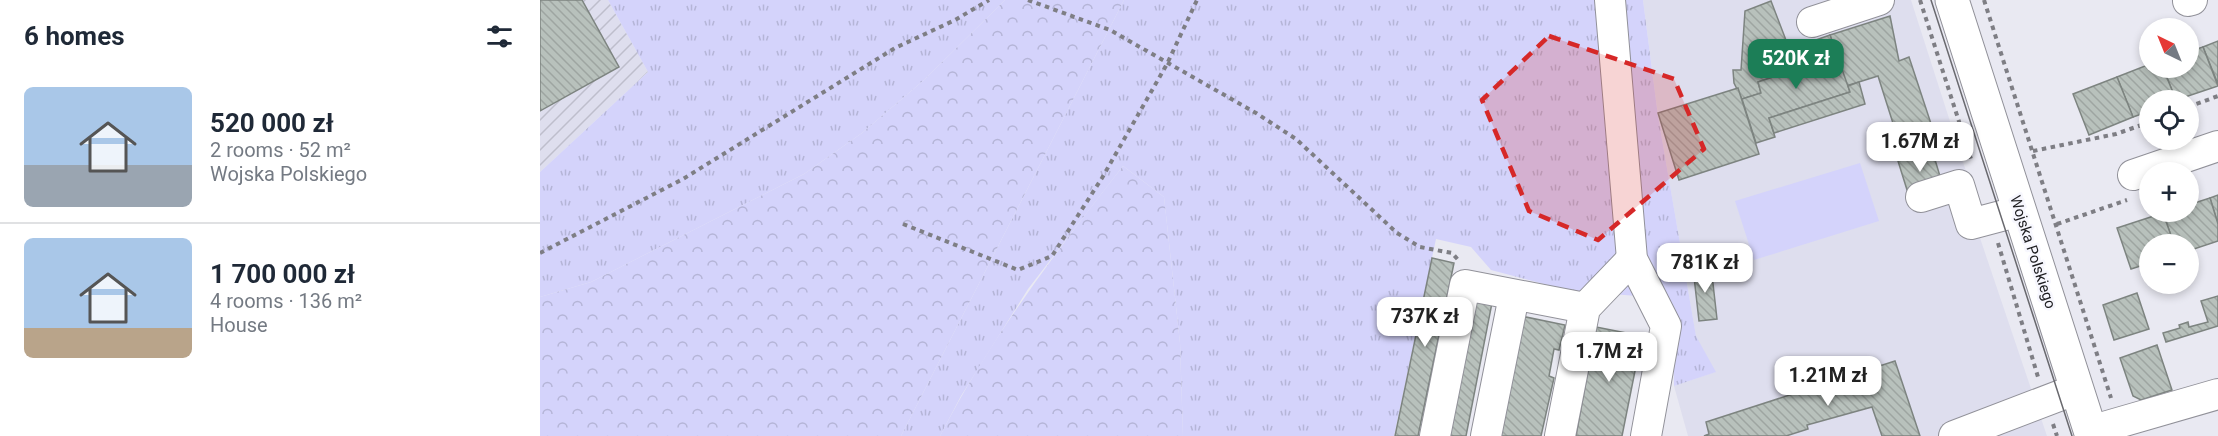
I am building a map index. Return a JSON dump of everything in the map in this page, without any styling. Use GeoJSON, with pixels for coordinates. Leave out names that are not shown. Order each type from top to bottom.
{"type":"FeatureCollection","features":[{"type":"Feature","properties":{"kind":"main road","name":"Wojska Polskiego"},"geometry":{"type":"LineString","coordinates":[[1952,0],[2077,389],[2101,430]]}},
{"type":"Feature","properties":{"kind":"street"},"geometry":{"type":"LineString","coordinates":[[1610,0],[1632,260],[1666,326],[1646,436]]}},
{"type":"Feature","properties":{"kind":"street"},"geometry":{"type":"LineString","coordinates":[[1812,22],[1879,0]]}},
{"type":"Feature","properties":{"kind":"street"},"geometry":{"type":"LineString","coordinates":[[2131,187],[2218,146]]}},
{"type":"Feature","properties":{"kind":"street"},"geometry":{"type":"LineString","coordinates":[[1921,197],[1959,185],[1971,224],[2020,211]]}},
{"type":"Feature","properties":{"kind":"street"},"geometry":{"type":"LineString","coordinates":[[1560,436],[1585,308],[1632,260]]}},
{"type":"Feature","properties":{"kind":"street"},"geometry":{"type":"LineString","coordinates":[[1435,436],[1465,285],[1585,308]]}},
{"type":"Feature","properties":{"kind":"street"},"geometry":{"type":"LineString","coordinates":[[1486,436],[1514,296]]}},
{"type":"Feature","properties":{"kind":"street"},"geometry":{"type":"LineString","coordinates":[[1954,436],[2077,389]]}},
{"type":"Feature","properties":{"kind":"street"},"geometry":{"type":"LineString","coordinates":[[2101,430],[2218,394]]}},
{"type":"Feature","properties":{"kind":"path"},"geometry":{"type":"LineString","coordinates":[[540,253],[683,178],[895,48],[955,20],[989,0]]}},
{"type":"Feature","properties":{"kind":"path"},"geometry":{"type":"LineString","coordinates":[[1028,0],[1110,30],[1256,113],[1296,139],[1397,233],[1420,247],[1452,253],[1463,265],[1465,285]]}},
{"type":"Feature","properties":{"kind":"path"},"geometry":{"type":"LineString","coordinates":[[903,224],[1018,270],[1052,256],[1102,178],[1167,64],[1197,0]]}},
{"type":"Feature","properties":{"kind":"path"},"geometry":{"type":"LineString","coordinates":[[1984,0],[2057,224],[2101,430]]}},
{"type":"Feature","properties":{"kind":"path"},"geometry":{"type":"LineString","coordinates":[[2199,103],[2218,96]]}},
{"type":"Feature","properties":{"kind":"path"},"geometry":{"type":"LineString","coordinates":[[2033,151],[2116,134],[2139,126]]}},
{"type":"Feature","properties":{"kind":"path"},"geometry":{"type":"LineString","coordinates":[[2057,224],[2131,187]]}},
{"type":"Feature","properties":{"kind":"highlighted area"},"geometry":{"type":"Polygon","coordinates":[[[1549,36],[1674,79],[1704,149],[1598,240],[1529,211],[1482,100],[1549,36]]]}},
{"type":"Feature","properties":{"kind":"shaded area"},"geometry":{"type":"Polygon","coordinates":[[[540,0],[608,0],[648,72],[540,172],[540,0]]]}},
{"type":"Feature","properties":{"kind":"shaded area"},"geometry":{"type":"Polygon","coordinates":[[[1643,0],[1911,0],[1982,221],[1979,235],[2047,436],[1688,436],[1674,386],[1715,372],[1696,337],[1658,116],[1643,0]]]}},
{"type":"Feature","properties":{"kind":"green space"},"geometry":{"type":"Polygon","coordinates":[[[608,0],[1005,0],[924,80],[862,133],[804,174],[591,282],[540,297],[540,172],[648,72],[608,0]]]}},
{"type":"Feature","properties":{"kind":"green space"},"geometry":{"type":"Polygon","coordinates":[[[1005,0],[1124,0],[901,436],[540,436],[540,297],[591,282],[804,174],[862,133],[924,80],[1005,0]]]}},
{"type":"Feature","properties":{"kind":"green space"},"geometry":{"type":"Polygon","coordinates":[[[1124,0],[1643,0],[1658,116],[1696,336],[1716,372],[1674,386],[1673,325],[1664,298],[1571,291],[1491,270],[1471,247],[1436,239],[1394,436],[1183,436],[1180,343],[1164,197],[1123,166],[1028,289],[961,396],[940,436],[901,436],[1124,0]]]}},
{"type":"Feature","properties":{"kind":"green space"},"geometry":{"type":"Polygon","coordinates":[[[1860,163],[1879,221],[1754,260],[1735,201],[1860,163]]]}},
{"type":"Feature","properties":{"kind":"green space"},"geometry":{"type":"Polygon","coordinates":[[[1123,166],[1164,197],[1180,343],[1183,436],[940,436],[981,364],[1025,296],[1123,166]]]}},
{"type":"Feature","properties":{"kind":"building"},"geometry":{"type":"Polygon","coordinates":[[[540,0],[582,0],[619,67],[540,111],[540,0]]]}},
{"type":"Feature","properties":{"kind":"building"},"geometry":{"type":"Polygon","coordinates":[[[1771,1],[1789,48],[1813,41],[1819,62],[1758,82],[1761,93],[1742,99],[1734,83],[1733,70],[1741,70],[1745,11],[1771,1]]]}},
{"type":"Feature","properties":{"kind":"building"},"geometry":{"type":"Polygon","coordinates":[[[1890,16],[1899,61],[1909,57],[1940,151],[1905,161],[1878,76],[1846,86],[1830,35],[1890,16]]]}},
{"type":"Feature","properties":{"kind":"building"},"geometry":{"type":"Polygon","coordinates":[[[1830,35],[1850,92],[1769,118],[1775,137],[1756,143],[1742,99],[1761,93],[1758,82],[1819,62],[1813,41],[1830,35]]]}},
{"type":"Feature","properties":{"kind":"building"},"geometry":{"type":"Polygon","coordinates":[[[2218,41],[2218,84],[2203,47],[2218,41]]]}},
{"type":"Feature","properties":{"kind":"building"},"geometry":{"type":"Polygon","coordinates":[[[2203,47],[2218,86],[2199,92],[2199,90],[2172,90],[2167,78],[2199,78],[2199,48],[2203,47]]]}},
{"type":"Feature","properties":{"kind":"building"},"geometry":{"type":"Polygon","coordinates":[[[2139,68],[2139,78],[2167,78],[2172,90],[2139,90],[2139,115],[2133,117],[2117,77],[2139,68]]]}},
{"type":"Feature","properties":{"kind":"building"},"geometry":{"type":"Polygon","coordinates":[[[2117,77],[2133,117],[2089,135],[2073,94],[2117,77]]]}},
{"type":"Feature","properties":{"kind":"building"},"geometry":{"type":"Polygon","coordinates":[[[1859,82],[1865,104],[1774,133],[1769,118],[1850,92],[1848,86],[1859,82]]]}},
{"type":"Feature","properties":{"kind":"building"},"geometry":{"type":"Polygon","coordinates":[[[1738,88],[1759,154],[1679,180],[1658,113],[1738,88]]]}},
{"type":"Feature","properties":{"kind":"building"},"geometry":{"type":"Polygon","coordinates":[[[1933,153],[1942,183],[1908,193],[1898,161],[1933,153]]]}},
{"type":"Feature","properties":{"kind":"building"},"geometry":{"type":"Polygon","coordinates":[[[2218,195],[2218,224],[2210,198],[2218,195]]]}},
{"type":"Feature","properties":{"kind":"building"},"geometry":{"type":"Polygon","coordinates":[[[2210,198],[2218,224],[2218,241],[2199,247],[2199,234],[2170,234],[2166,222],[2199,222],[2199,202],[2210,198]]]}},
{"type":"Feature","properties":{"kind":"building"},"geometry":{"type":"Polygon","coordinates":[[[2139,221],[2166,222],[2170,234],[2139,234],[2139,266],[2131,269],[2117,228],[2139,221]]]}},
{"type":"Feature","properties":{"kind":"building"},"geometry":{"type":"Polygon","coordinates":[[[1432,258],[1454,263],[1418,436],[1395,436],[1432,258]]]}},
{"type":"Feature","properties":{"kind":"building"},"geometry":{"type":"Polygon","coordinates":[[[1711,266],[1717,319],[1699,321],[1693,268],[1711,266]]]}},
{"type":"Feature","properties":{"kind":"building"},"geometry":{"type":"Polygon","coordinates":[[[2137,293],[2149,329],[2114,340],[2103,305],[2137,293]]]}},
{"type":"Feature","properties":{"kind":"building"},"geometry":{"type":"Polygon","coordinates":[[[2218,296],[2218,326],[2166,342],[2163,333],[2180,328],[2179,325],[2188,322],[2189,327],[2208,322],[2201,301],[2218,296]]]}},
{"type":"Feature","properties":{"kind":"building"},"geometry":{"type":"Polygon","coordinates":[[[1471,300],[1492,303],[1466,436],[1444,436],[1471,300]]]}},
{"type":"Feature","properties":{"kind":"building"},"geometry":{"type":"Polygon","coordinates":[[[1521,316],[1565,325],[1559,350],[1554,349],[1549,376],[1554,378],[1541,436],[1496,436],[1521,316]]]}},
{"type":"Feature","properties":{"kind":"building"},"geometry":{"type":"Polygon","coordinates":[[[1596,327],[1642,336],[1622,436],[1576,436],[1596,327]]]}},
{"type":"Feature","properties":{"kind":"building"},"geometry":{"type":"Polygon","coordinates":[[[2157,345],[2172,390],[2141,400],[2133,396],[2120,358],[2157,345]]]}},
{"type":"Feature","properties":{"kind":"building"},"geometry":{"type":"Polygon","coordinates":[[[1895,361],[1920,436],[1882,436],[1872,407],[1807,425],[1808,429],[1786,436],[1704,436],[1709,434],[1706,422],[1895,361]]]}},
{"type":"Feature","properties":{"kind":"tram line"},"geometry":{"type":"LineString","coordinates":[[1931,0],[2072,436]]}}]}
